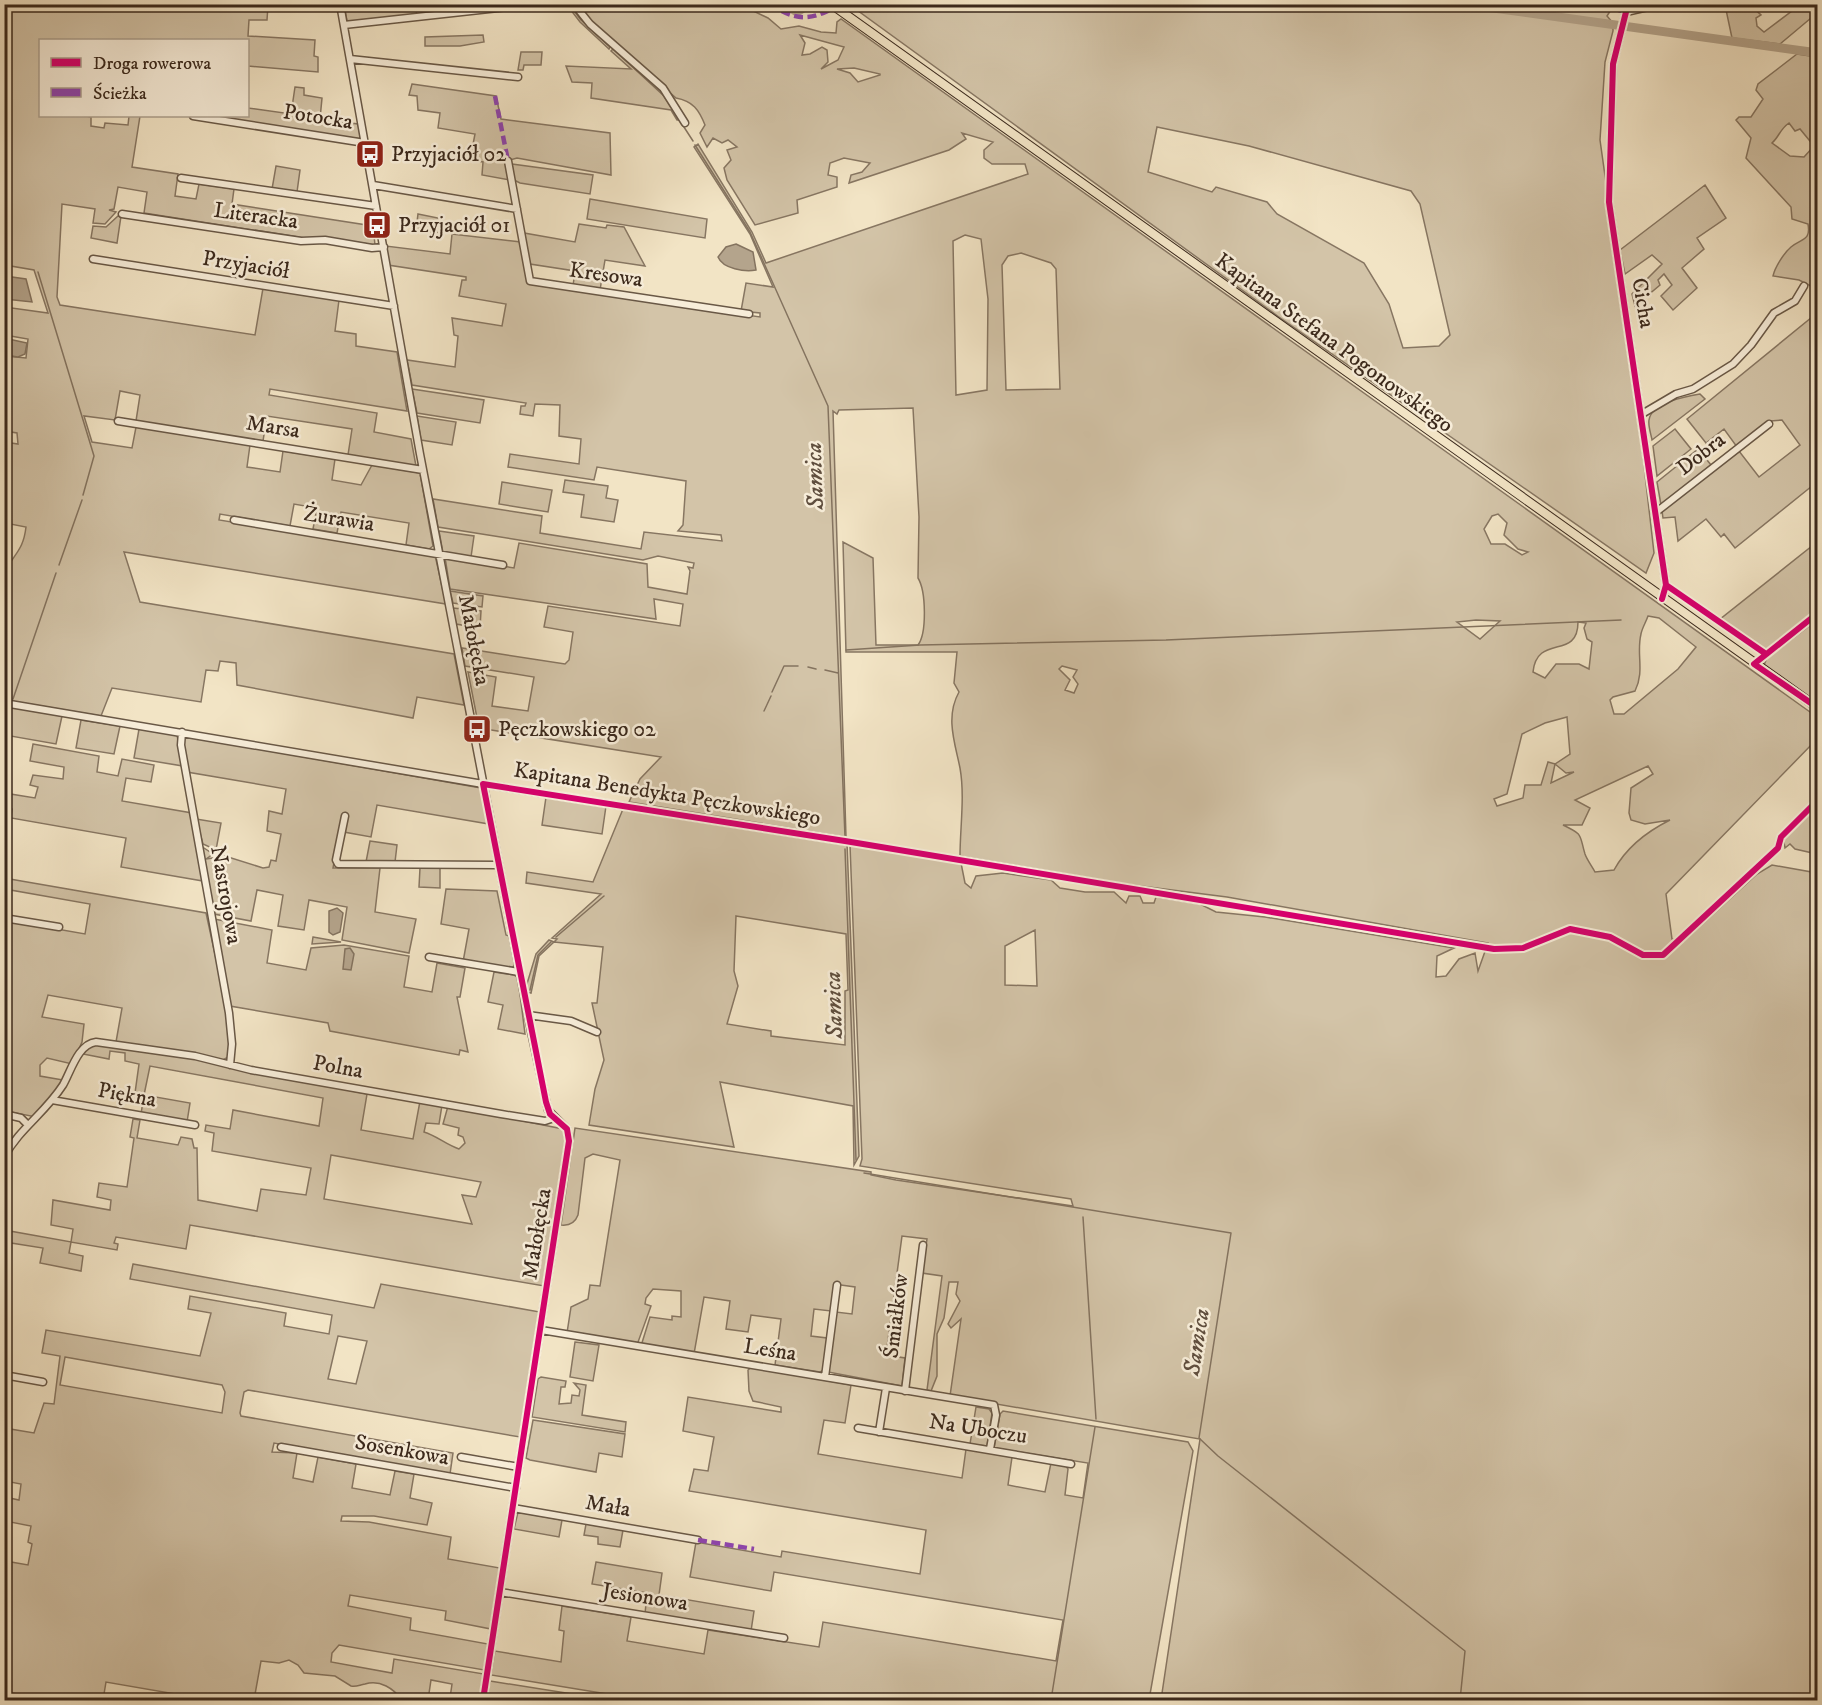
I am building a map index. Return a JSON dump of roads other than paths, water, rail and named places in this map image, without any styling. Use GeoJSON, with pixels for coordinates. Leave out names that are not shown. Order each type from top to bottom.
{"type":"FeatureCollection","features":[{"type":"Feature","properties":{"kind":"main road","name":"Kapitana Stefana Pogonowskiego"},"geometry":{"type":"LineString","coordinates":[[831,4],[1662,599],[1818,708]]}},
{"type":"Feature","properties":{"kind":"street","name":"Małołęcka"},"geometry":{"type":"LineString","coordinates":[[340,4],[423,470],[519,972],[546,1102],[554,1118],[567,1129],[569,1144],[483,1701]]}},
{"type":"Feature","properties":{"kind":"street"},"geometry":{"type":"LineString","coordinates":[[344,25],[535,4]]}},
{"type":"Feature","properties":{"kind":"street"},"geometry":{"type":"LineString","coordinates":[[574,4],[590,24],[663,88],[685,123]]}},
{"type":"Feature","properties":{"kind":"street","name":"Cicha"},"geometry":{"type":"LineString","coordinates":[[1661,4],[1626,12],[1623,22],[1611,81],[1609,202],[1642,414],[1665,585],[1662,599]]}},
{"type":"Feature","properties":{"kind":"street"},"geometry":{"type":"LineString","coordinates":[[350,59],[518,77]]}},
{"type":"Feature","properties":{"kind":"street","name":"Potocka"},"geometry":{"type":"LineString","coordinates":[[199,117],[365,143]]}},
{"type":"Feature","properties":{"kind":"street","name":"Kresowa"},"geometry":{"type":"LineString","coordinates":[[508,161],[530,281],[749,314]]}},
{"type":"Feature","properties":{"kind":"street"},"geometry":{"type":"LineString","coordinates":[[181,178],[376,206]]}},
{"type":"Feature","properties":{"kind":"street"},"geometry":{"type":"LineString","coordinates":[[373,185],[517,209]]}},
{"type":"Feature","properties":{"kind":"street","name":"Literacka"},"geometry":{"type":"LineString","coordinates":[[122,214],[301,241],[325,240],[372,248],[384,247]]}},
{"type":"Feature","properties":{"kind":"street","name":"Przyjaciół"},"geometry":{"type":"LineString","coordinates":[[93,259],[394,306]]}},
{"type":"Feature","properties":{"kind":"street"},"geometry":{"type":"LineString","coordinates":[[1642,414],[1676,394],[1693,389],[1733,364],[1751,345],[1774,314],[1795,300],[1804,286]]}},
{"type":"Feature","properties":{"kind":"street","name":"Marsa"},"geometry":{"type":"LineString","coordinates":[[118,421],[423,470]]}},
{"type":"Feature","properties":{"kind":"street","name":"Dobra"},"geometry":{"type":"LineString","coordinates":[[1655,513],[1769,424]]}},
{"type":"Feature","properties":{"kind":"street","name":"Żurawia"},"geometry":{"type":"LineString","coordinates":[[234,520],[503,565]]}},
{"type":"Feature","properties":{"kind":"street"},"geometry":{"type":"LineString","coordinates":[[1754,664],[1818,613]]}},
{"type":"Feature","properties":{"kind":"street","name":"Kapitana Benedykta Pęczkowskiego"},"geometry":{"type":"LineString","coordinates":[[4,703],[483,784],[845,841]]}},
{"type":"Feature","properties":{"kind":"street","name":"Nastrojowa"},"geometry":{"type":"LineString","coordinates":[[182,732],[181,745],[229,1013],[232,1044],[230,1065]]}},
{"type":"Feature","properties":{"kind":"street"},"geometry":{"type":"LineString","coordinates":[[345,816],[336,860],[338,864],[498,865]]}},
{"type":"Feature","properties":{"kind":"street"},"geometry":{"type":"LineString","coordinates":[[4,918],[59,927]]}},
{"type":"Feature","properties":{"kind":"street"},"geometry":{"type":"LineString","coordinates":[[429,957],[519,972]]}},
{"type":"Feature","properties":{"kind":"street"},"geometry":{"type":"LineString","coordinates":[[528,1015],[571,1021],[597,1032]]}},
{"type":"Feature","properties":{"kind":"street","name":"Polna"},"geometry":{"type":"LineString","coordinates":[[52,1100],[86,1045],[96,1042],[195,1056],[230,1065],[501,1114],[545,1121],[554,1118]]}},
{"type":"Feature","properties":{"kind":"street"},"geometry":{"type":"LineString","coordinates":[[4,1157],[26,1124],[36,1118],[52,1100]]}},
{"type":"Feature","properties":{"kind":"street","name":"Piękna"},"geometry":{"type":"LineString","coordinates":[[52,1100],[195,1125]]}},
{"type":"Feature","properties":{"kind":"street"},"geometry":{"type":"LineString","coordinates":[[4,1114],[21,1118],[26,1124]]}},
{"type":"Feature","properties":{"kind":"street","name":"Śmiałków"},"geometry":{"type":"LineString","coordinates":[[905,1391],[923,1245]]}},
{"type":"Feature","properties":{"kind":"street"},"geometry":{"type":"LineString","coordinates":[[825,1377],[837,1285]]}},
{"type":"Feature","properties":{"kind":"street","name":"Leśna"},"geometry":{"type":"LineString","coordinates":[[541,1330],[994,1405],[996,1415],[990,1449]]}},
{"type":"Feature","properties":{"kind":"street"},"geometry":{"type":"LineString","coordinates":[[4,1375],[44,1382]]}},
{"type":"Feature","properties":{"kind":"street"},"geometry":{"type":"LineString","coordinates":[[879,1432],[886,1388]]}},
{"type":"Feature","properties":{"kind":"street","name":"Na Uboczu"},"geometry":{"type":"LineString","coordinates":[[858,1428],[1071,1464]]}},
{"type":"Feature","properties":{"kind":"street","name":"Sosenkowa"},"geometry":{"type":"LineString","coordinates":[[281,1447],[516,1488]]}},
{"type":"Feature","properties":{"kind":"street"},"geometry":{"type":"LineString","coordinates":[[461,1457],[519,1467]]}},
{"type":"Feature","properties":{"kind":"street","name":"Mała"},"geometry":{"type":"LineString","coordinates":[[513,1508],[698,1540]]}},
{"type":"Feature","properties":{"kind":"street","name":"Jesionowa"},"geometry":{"type":"LineString","coordinates":[[500,1592],[784,1638]]}},
{"type":"Feature","properties":{"kind":"waterway","name":"Samica"},"geometry":{"type":"LineString","coordinates":[[569,4],[581,20],[610,47]]}},
{"type":"Feature","properties":{"kind":"waterway"},"geometry":{"type":"LineString","coordinates":[[785,4],[797,12],[810,4]]}},
{"type":"Feature","properties":{"kind":"waterway"},"geometry":{"type":"LineString","coordinates":[[1464,4],[1818,53]]}},
{"type":"Feature","properties":{"kind":"waterway","name":"Samica"},"geometry":{"type":"LineString","coordinates":[[613,49],[664,96],[677,116]]}},
{"type":"Feature","properties":{"kind":"waterway","name":"Samica"},"geometry":{"type":"LineString","coordinates":[[682,124],[693,141]]}},
{"type":"Feature","properties":{"kind":"waterway","name":"Samica"},"geometry":{"type":"LineString","coordinates":[[695,145],[750,232],[828,406],[845,837]]}},
{"type":"Feature","properties":{"kind":"waterway"},"geometry":{"type":"LineString","coordinates":[[38,272],[94,456],[83,495]]}},
{"type":"Feature","properties":{"kind":"waterway"},"geometry":{"type":"LineString","coordinates":[[59,565],[82,500]]}},
{"type":"Feature","properties":{"kind":"waterway"},"geometry":{"type":"LineString","coordinates":[[13,699],[56,573]]}},
{"type":"Feature","properties":{"kind":"waterway"},"geometry":{"type":"LineString","coordinates":[[846,650],[920,645],[1166,640],[1621,620]]}},
{"type":"Feature","properties":{"kind":"waterway"},"geometry":{"type":"LineString","coordinates":[[772,692],[784,666],[798,666]]}},
{"type":"Feature","properties":{"kind":"waterway"},"geometry":{"type":"LineString","coordinates":[[808,667],[816,669]]}},
{"type":"Feature","properties":{"kind":"waterway"},"geometry":{"type":"LineString","coordinates":[[825,670],[838,673]]}},
{"type":"Feature","properties":{"kind":"waterway"},"geometry":{"type":"LineString","coordinates":[[764,711],[771,696]]}},
{"type":"Feature","properties":{"kind":"waterway"},"geometry":{"type":"LineString","coordinates":[[4,715],[9,711]]}},
{"type":"Feature","properties":{"kind":"waterway","name":"Samica"},"geometry":{"type":"LineString","coordinates":[[845,849],[856,1160]]}},
{"type":"Feature","properties":{"kind":"waterway"},"geometry":{"type":"LineString","coordinates":[[556,937],[604,896]]}},
{"type":"Feature","properties":{"kind":"waterway"},"geometry":{"type":"LineString","coordinates":[[530,990],[538,955],[551,942]]}},
{"type":"Feature","properties":{"kind":"waterway","name":"Samica"},"geometry":{"type":"LineString","coordinates":[[864,1173],[1231,1233],[1199,1438],[1218,1456],[1465,1651],[1460,1700]]}},
{"type":"Feature","properties":{"kind":"waterway"},"geometry":{"type":"LineString","coordinates":[[1083,1217],[1096,1419]]}},
{"type":"Feature","properties":{"kind":"waterway"},"geometry":{"type":"LineString","coordinates":[[1051,1700],[1095,1427]]}},
{"type":"Feature","properties":{"kind":"place","name":"Przyjaciół 02"},"geometry":{"type":"Point","coordinates":[370,154]}},
{"type":"Feature","properties":{"kind":"place","name":"Przyjaciół 01"},"geometry":{"type":"Point","coordinates":[377,225]}},
{"type":"Feature","properties":{"kind":"place","name":"Pęczkowskiego 02"},"geometry":{"type":"Point","coordinates":[477,729]}}]}
